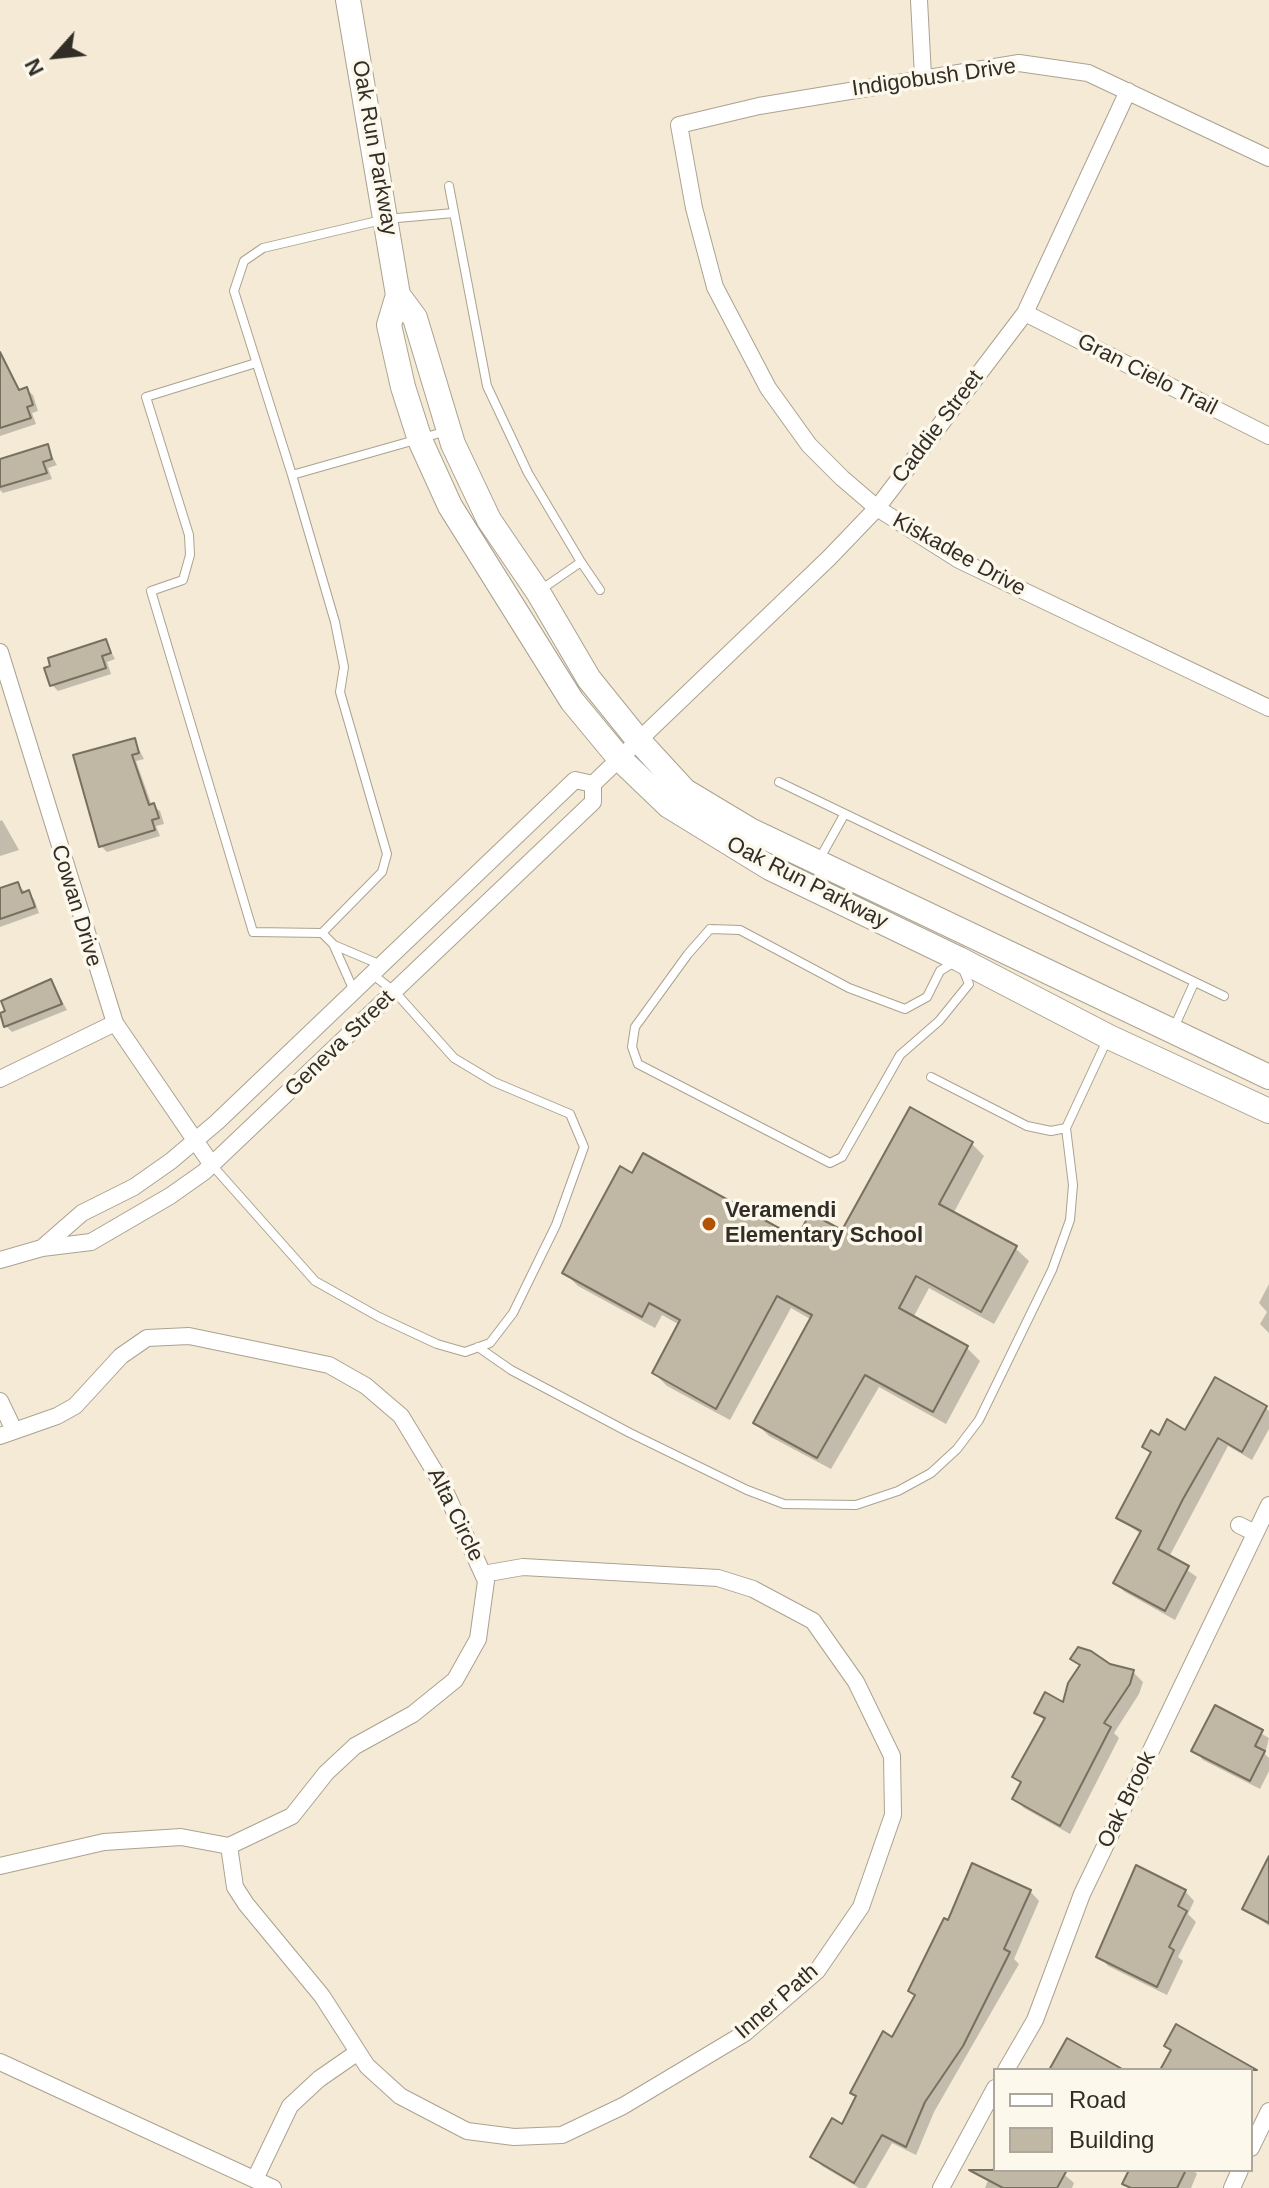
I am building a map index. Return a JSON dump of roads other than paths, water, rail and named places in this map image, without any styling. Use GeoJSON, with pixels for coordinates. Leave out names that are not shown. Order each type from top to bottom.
{"type":"FeatureCollection","features":[{"type":"Feature","properties":{"kind":"street","name":"Oak Run Parkway"},"geometry":{"type":"LineString","coordinates":[[348,0],[398,295],[389,325],[403,387],[420,440],[450,506],[511,609],[572,701],[620,759],[669,806],[770,868],[1173,1031],[1269,1077]]}},
{"type":"Feature","properties":{"kind":"street"},"geometry":{"type":"LineString","coordinates":[[919,0],[923,76]]}},
{"type":"Feature","properties":{"kind":"street","name":"Indigobush Drive"},"geometry":{"type":"LineString","coordinates":[[679,125],[759,106],[923,76],[1019,63],[1088,73],[1269,158]]}},
{"type":"Feature","properties":{"kind":"street","name":"Caddie Street"},"geometry":{"type":"LineString","coordinates":[[639,741],[877,508],[1025,313],[1128,91]]}},
{"type":"Feature","properties":{"kind":"street","name":"Kiskadee Drive"},"geometry":{"type":"LineString","coordinates":[[679,125],[694,208],[715,287],[739,339],[768,388],[809,445],[877,508],[959,560],[1269,708]]}},
{"type":"Feature","properties":{"kind":"street","name":"Oak Run Parkway"},"geometry":{"type":"LineString","coordinates":[[398,295],[415,318],[448,431],[489,520],[538,592],[589,679],[685,791],[750,830],[818,862],[1109,1037],[1269,1111]]}},
{"type":"Feature","properties":{"kind":"street","name":"Gran Cielo Trail"},"geometry":{"type":"LineString","coordinates":[[1025,313],[1269,436]]}},
{"type":"Feature","properties":{"kind":"street","name":"Cowan Drive"},"geometry":{"type":"LineString","coordinates":[[0,652],[115,1023],[212,1165]]}},
{"type":"Feature","properties":{"kind":"street","name":"Geneva Street"},"geometry":{"type":"LineString","coordinates":[[0,1260],[42,1248],[91,1242],[170,1196],[212,1165],[593,802],[593,784],[639,741]]}},
{"type":"Feature","properties":{"kind":"street","name":"Geneva Street"},"geometry":{"type":"LineString","coordinates":[[42,1248],[82,1213],[134,1187],[195,1140],[575,780],[593,784]]}},
{"type":"Feature","properties":{"kind":"street"},"geometry":{"type":"LineString","coordinates":[[0,1079],[115,1023]]}},
{"type":"Feature","properties":{"kind":"street","name":"Alta Circle"},"geometry":{"type":"LineString","coordinates":[[0,1401],[7,1433],[57,1416],[75,1406],[121,1356],[147,1338],[189,1336],[329,1365],[366,1386],[401,1416],[441,1482],[486,1581],[478,1639],[455,1680],[413,1714],[355,1746],[326,1773],[292,1816],[229,1846]]}},
{"type":"Feature","properties":{"kind":"street","name":"Oak Brook"},"geometry":{"type":"LineString","coordinates":[[1007,2068],[1035,2020],[1082,1894],[1269,1505]]}},
{"type":"Feature","properties":{"kind":"street"},"geometry":{"type":"LineString","coordinates":[[1239,1525],[1255,1533]]}},
{"type":"Feature","properties":{"kind":"street","name":"Inner Path"},"geometry":{"type":"LineString","coordinates":[[229,1846],[235,1887],[322,1996],[367,2066],[400,2096],[467,2131],[514,2137],[562,2135],[623,2106],[745,2033],[817,1971],[861,1907],[893,1815],[892,1756],[856,1682],[813,1621],[753,1589],[718,1578],[523,1567],[483,1574]]}},
{"type":"Feature","properties":{"kind":"street"},"geometry":{"type":"LineString","coordinates":[[0,1866],[104,1842],[181,1837],[229,1846]]}},
{"type":"Feature","properties":{"kind":"street"},"geometry":{"type":"LineString","coordinates":[[255,2179],[290,2106],[319,2079],[358,2052]]}},
{"type":"Feature","properties":{"kind":"street"},"geometry":{"type":"LineString","coordinates":[[0,2062],[273,2188]]}},
{"type":"Feature","properties":{"kind":"street"},"geometry":{"type":"LineString","coordinates":[[941,2188],[993,2092]]}},
{"type":"Feature","properties":{"kind":"street"},"geometry":{"type":"LineString","coordinates":[[1253,2144],[1269,2111]]}},
{"type":"Feature","properties":{"kind":"lane"},"geometry":{"type":"LineString","coordinates":[[449,186],[487,386],[521,460],[600,590]]}},
{"type":"Feature","properties":{"kind":"lane"},"geometry":{"type":"LineString","coordinates":[[322,933],[382,872],[387,854],[340,692],[344,667],[335,622],[234,291],[244,261],[263,248],[386,219],[454,213]]}},
{"type":"Feature","properties":{"kind":"lane"},"geometry":{"type":"LineString","coordinates":[[212,1165],[315,1281],[437,1344],[465,1352],[490,1343],[513,1313],[556,1225],[584,1147],[570,1114],[494,1082],[454,1058],[377,969],[334,945],[322,933],[253,932],[151,591],[183,580],[190,555],[189,535],[146,397],[256,363]]}},
{"type":"Feature","properties":{"kind":"lane"},"geometry":{"type":"LineString","coordinates":[[292,475],[448,431]]}},
{"type":"Feature","properties":{"kind":"lane"},"geometry":{"type":"LineString","coordinates":[[538,592],[581,562]]}},
{"type":"Feature","properties":{"kind":"lane"},"geometry":{"type":"LineString","coordinates":[[779,782],[1224,996]]}},
{"type":"Feature","properties":{"kind":"lane"},"geometry":{"type":"LineString","coordinates":[[818,862],[844,815]]}},
{"type":"Feature","properties":{"kind":"lane"},"geometry":{"type":"LineString","coordinates":[[710,929],[740,930],[849,988],[905,1009],[927,997],[940,971],[965,948],[969,984],[939,1021],[900,1055],[842,1157],[830,1163],[638,1064],[632,1047],[635,1027],[710,929]]}},
{"type":"Feature","properties":{"kind":"lane"},"geometry":{"type":"LineString","coordinates":[[334,945],[354,991]]}},
{"type":"Feature","properties":{"kind":"lane"},"geometry":{"type":"LineString","coordinates":[[1173,1031],[1194,983]]}},
{"type":"Feature","properties":{"kind":"lane"},"geometry":{"type":"LineString","coordinates":[[478,1347],[511,1370],[630,1433],[747,1490],[784,1504],[856,1505],[898,1491],[931,1473],[957,1449],[979,1420],[1052,1270],[1070,1220],[1073,1185],[1066,1128],[1109,1037]]}},
{"type":"Feature","properties":{"kind":"lane"},"geometry":{"type":"LineString","coordinates":[[931,1077],[1027,1126],[1051,1131],[1066,1128]]}},
{"type":"Feature","properties":{"kind":"place","name":"Veramendi Elementary School"},"geometry":{"type":"Point","coordinates":[709,1224]}}]}
